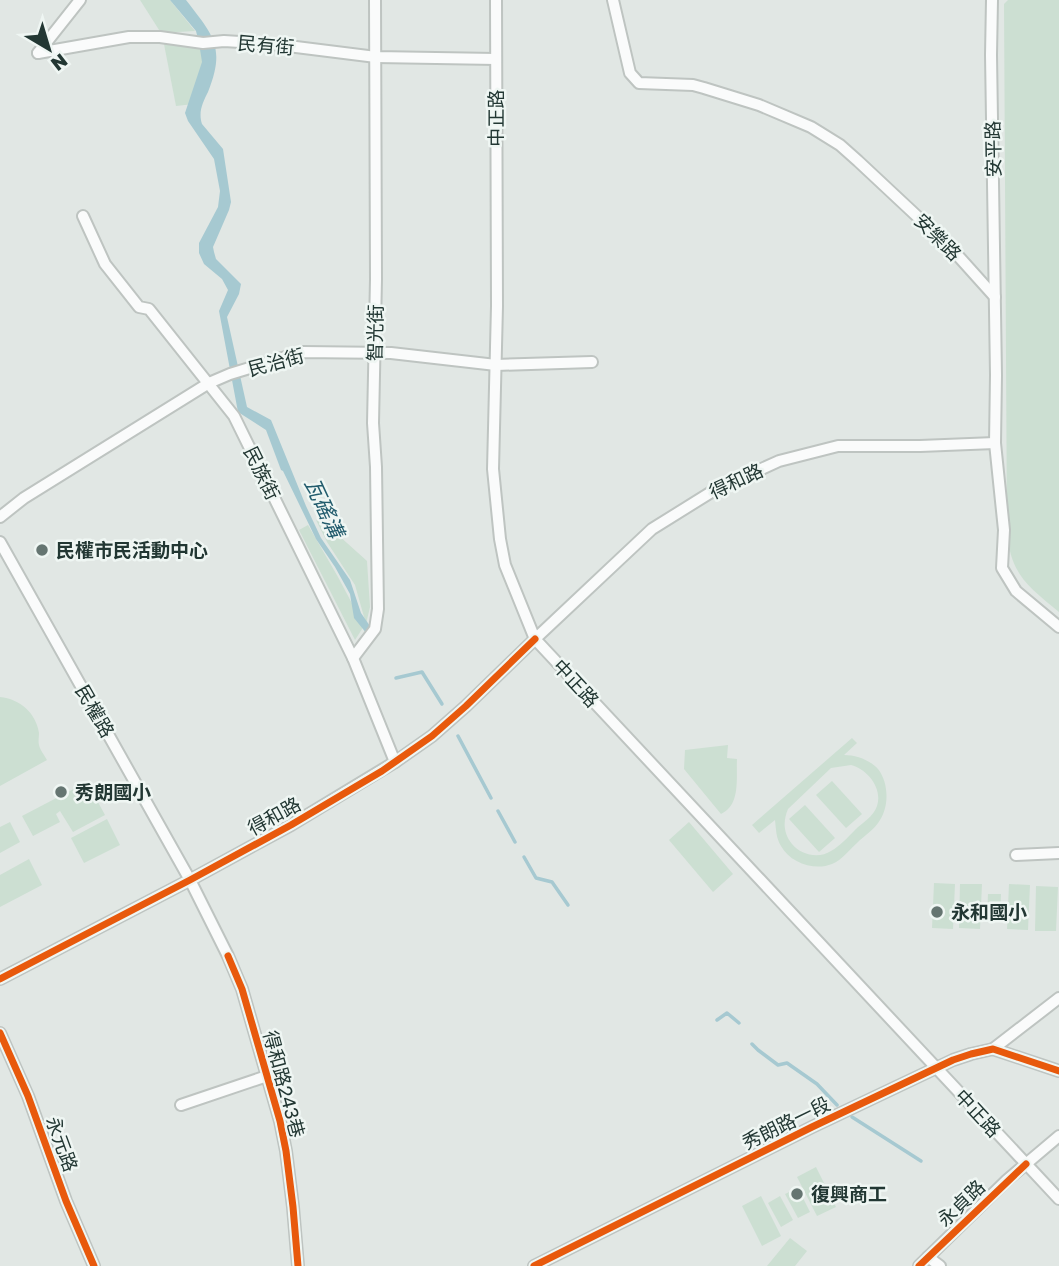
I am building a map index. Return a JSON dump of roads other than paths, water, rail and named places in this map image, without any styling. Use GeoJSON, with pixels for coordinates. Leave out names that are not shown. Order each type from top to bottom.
{"type":"FeatureCollection","features":[{"type":"Feature","properties":{"kind":"street","name":"民有街"},"geometry":{"type":"LineString","coordinates":[[80,0],[38,53],[129,37],[160,37],[203,43],[225,41],[272,44],[376,57],[496,59]]}},
{"type":"Feature","properties":{"kind":"street","name":"智光街"},"geometry":{"type":"LineString","coordinates":[[354,659],[375,629],[378,608],[373,423],[375,0]]}},
{"type":"Feature","properties":{"kind":"street","name":"中正路"},"geometry":{"type":"LineString","coordinates":[[496,0],[494,469],[505,565],[535,639],[1059,1199]]}},
{"type":"Feature","properties":{"kind":"street","name":"安樂路"},"geometry":{"type":"LineString","coordinates":[[613,0],[630,73],[639,83],[693,85],[758,105],[811,127],[840,145],[951,248],[995,298]]}},
{"type":"Feature","properties":{"kind":"street","name":"安平路"},"geometry":{"type":"LineString","coordinates":[[992,0],[995,298]]}},
{"type":"Feature","properties":{"kind":"street","name":"民族街"},"geometry":{"type":"LineString","coordinates":[[83,216],[105,264],[139,307],[149,309],[234,416],[354,659],[395,762]]}},
{"type":"Feature","properties":{"kind":"street"},"geometry":{"type":"LineString","coordinates":[[995,298],[995,443],[1004,530],[1002,568],[1016,591],[1059,627]]}},
{"type":"Feature","properties":{"kind":"street","name":"民治街"},"geometry":{"type":"LineString","coordinates":[[0,517],[24,498],[209,383],[302,352],[391,353],[496,365],[592,362]]}},
{"type":"Feature","properties":{"kind":"street","name":"得和路"},"geometry":{"type":"LineString","coordinates":[[0,979],[291,825],[395,762],[432,736],[466,706],[652,529],[713,491],[779,461],[838,446],[995,443]]}},
{"type":"Feature","properties":{"kind":"street","name":"民權路"},"geometry":{"type":"LineString","coordinates":[[0,542],[190,880]]}},
{"type":"Feature","properties":{"kind":"street"},"geometry":{"type":"LineString","coordinates":[[1017,855],[1059,853]]}},
{"type":"Feature","properties":{"kind":"street","name":"得和路243巷"},"geometry":{"type":"LineString","coordinates":[[190,880],[242,989],[280,1121],[286,1150],[298,1266]]}},
{"type":"Feature","properties":{"kind":"street"},"geometry":{"type":"LineString","coordinates":[[993,1049],[1059,998]]}},
{"type":"Feature","properties":{"kind":"street","name":"永元路"},"geometry":{"type":"LineString","coordinates":[[0,1033],[28,1096],[66,1201],[94,1266]]}},
{"type":"Feature","properties":{"kind":"street"},"geometry":{"type":"LineString","coordinates":[[993,1049],[1059,1071]]}},
{"type":"Feature","properties":{"kind":"street","name":"秀朗路一段"},"geometry":{"type":"LineString","coordinates":[[534,1266],[936,1067],[993,1049]]}},
{"type":"Feature","properties":{"kind":"street"},"geometry":{"type":"LineString","coordinates":[[181,1105],[267,1076]]}},
{"type":"Feature","properties":{"kind":"street","name":"永貞路"},"geometry":{"type":"LineString","coordinates":[[919,1266],[1059,1136]]}},
{"type":"Feature","properties":{"kind":"street"},"geometry":{"type":"LineString","coordinates":[[928,1257],[940,1266]]}},
{"type":"Feature","properties":{"kind":"water"},"geometry":{"type":"Polygon","coordinates":[[[170,0],[186,0],[210,33],[216,52],[216,64],[202,107],[201,120],[223,149],[231,202],[213,247],[216,259],[241,284],[227,317],[247,407],[271,420],[321,538],[350,580],[361,613],[372,629],[367,634],[354,618],[350,594],[316,539],[281,470],[266,430],[238,412],[219,311],[228,290],[222,279],[204,264],[199,253],[199,243],[218,207],[220,191],[214,159],[185,113],[202,62],[199,43],[196,31],[170,0]]]}},
{"type":"Feature","properties":{"kind":"waterway","name":"瓦磘溝"},"geometry":{"type":"LineString","coordinates":[[396,678],[422,672],[442,704]]}},
{"type":"Feature","properties":{"kind":"waterway","name":"瓦磘溝"},"geometry":{"type":"LineString","coordinates":[[458,736],[491,798]]}},
{"type":"Feature","properties":{"kind":"waterway","name":"瓦磘溝"},"geometry":{"type":"LineString","coordinates":[[498,811],[515,842]]}},
{"type":"Feature","properties":{"kind":"waterway","name":"瓦磘溝"},"geometry":{"type":"LineString","coordinates":[[524,857],[536,878],[552,882],[568,905]]}},
{"type":"Feature","properties":{"kind":"waterway","name":"瓦磘溝"},"geometry":{"type":"LineString","coordinates":[[717,1020],[727,1013],[739,1023]]}},
{"type":"Feature","properties":{"kind":"waterway","name":"瓦磘溝"},"geometry":{"type":"LineString","coordinates":[[752,1044],[778,1065],[787,1063],[817,1084],[837,1105]]}},
{"type":"Feature","properties":{"kind":"waterway","name":"瓦磘溝"},"geometry":{"type":"LineString","coordinates":[[852,1117],[921,1161]]}},
{"type":"Feature","properties":{"kind":"place","name":"民權市民活動中心"},"geometry":{"type":"Point","coordinates":[42,550]}},
{"type":"Feature","properties":{"kind":"place","name":"秀朗國小"},"geometry":{"type":"Point","coordinates":[61,792]}},
{"type":"Feature","properties":{"kind":"place","name":"永和國小"},"geometry":{"type":"Point","coordinates":[937,912]}},
{"type":"Feature","properties":{"kind":"place","name":"復興商工"},"geometry":{"type":"Point","coordinates":[797,1194]}}]}
